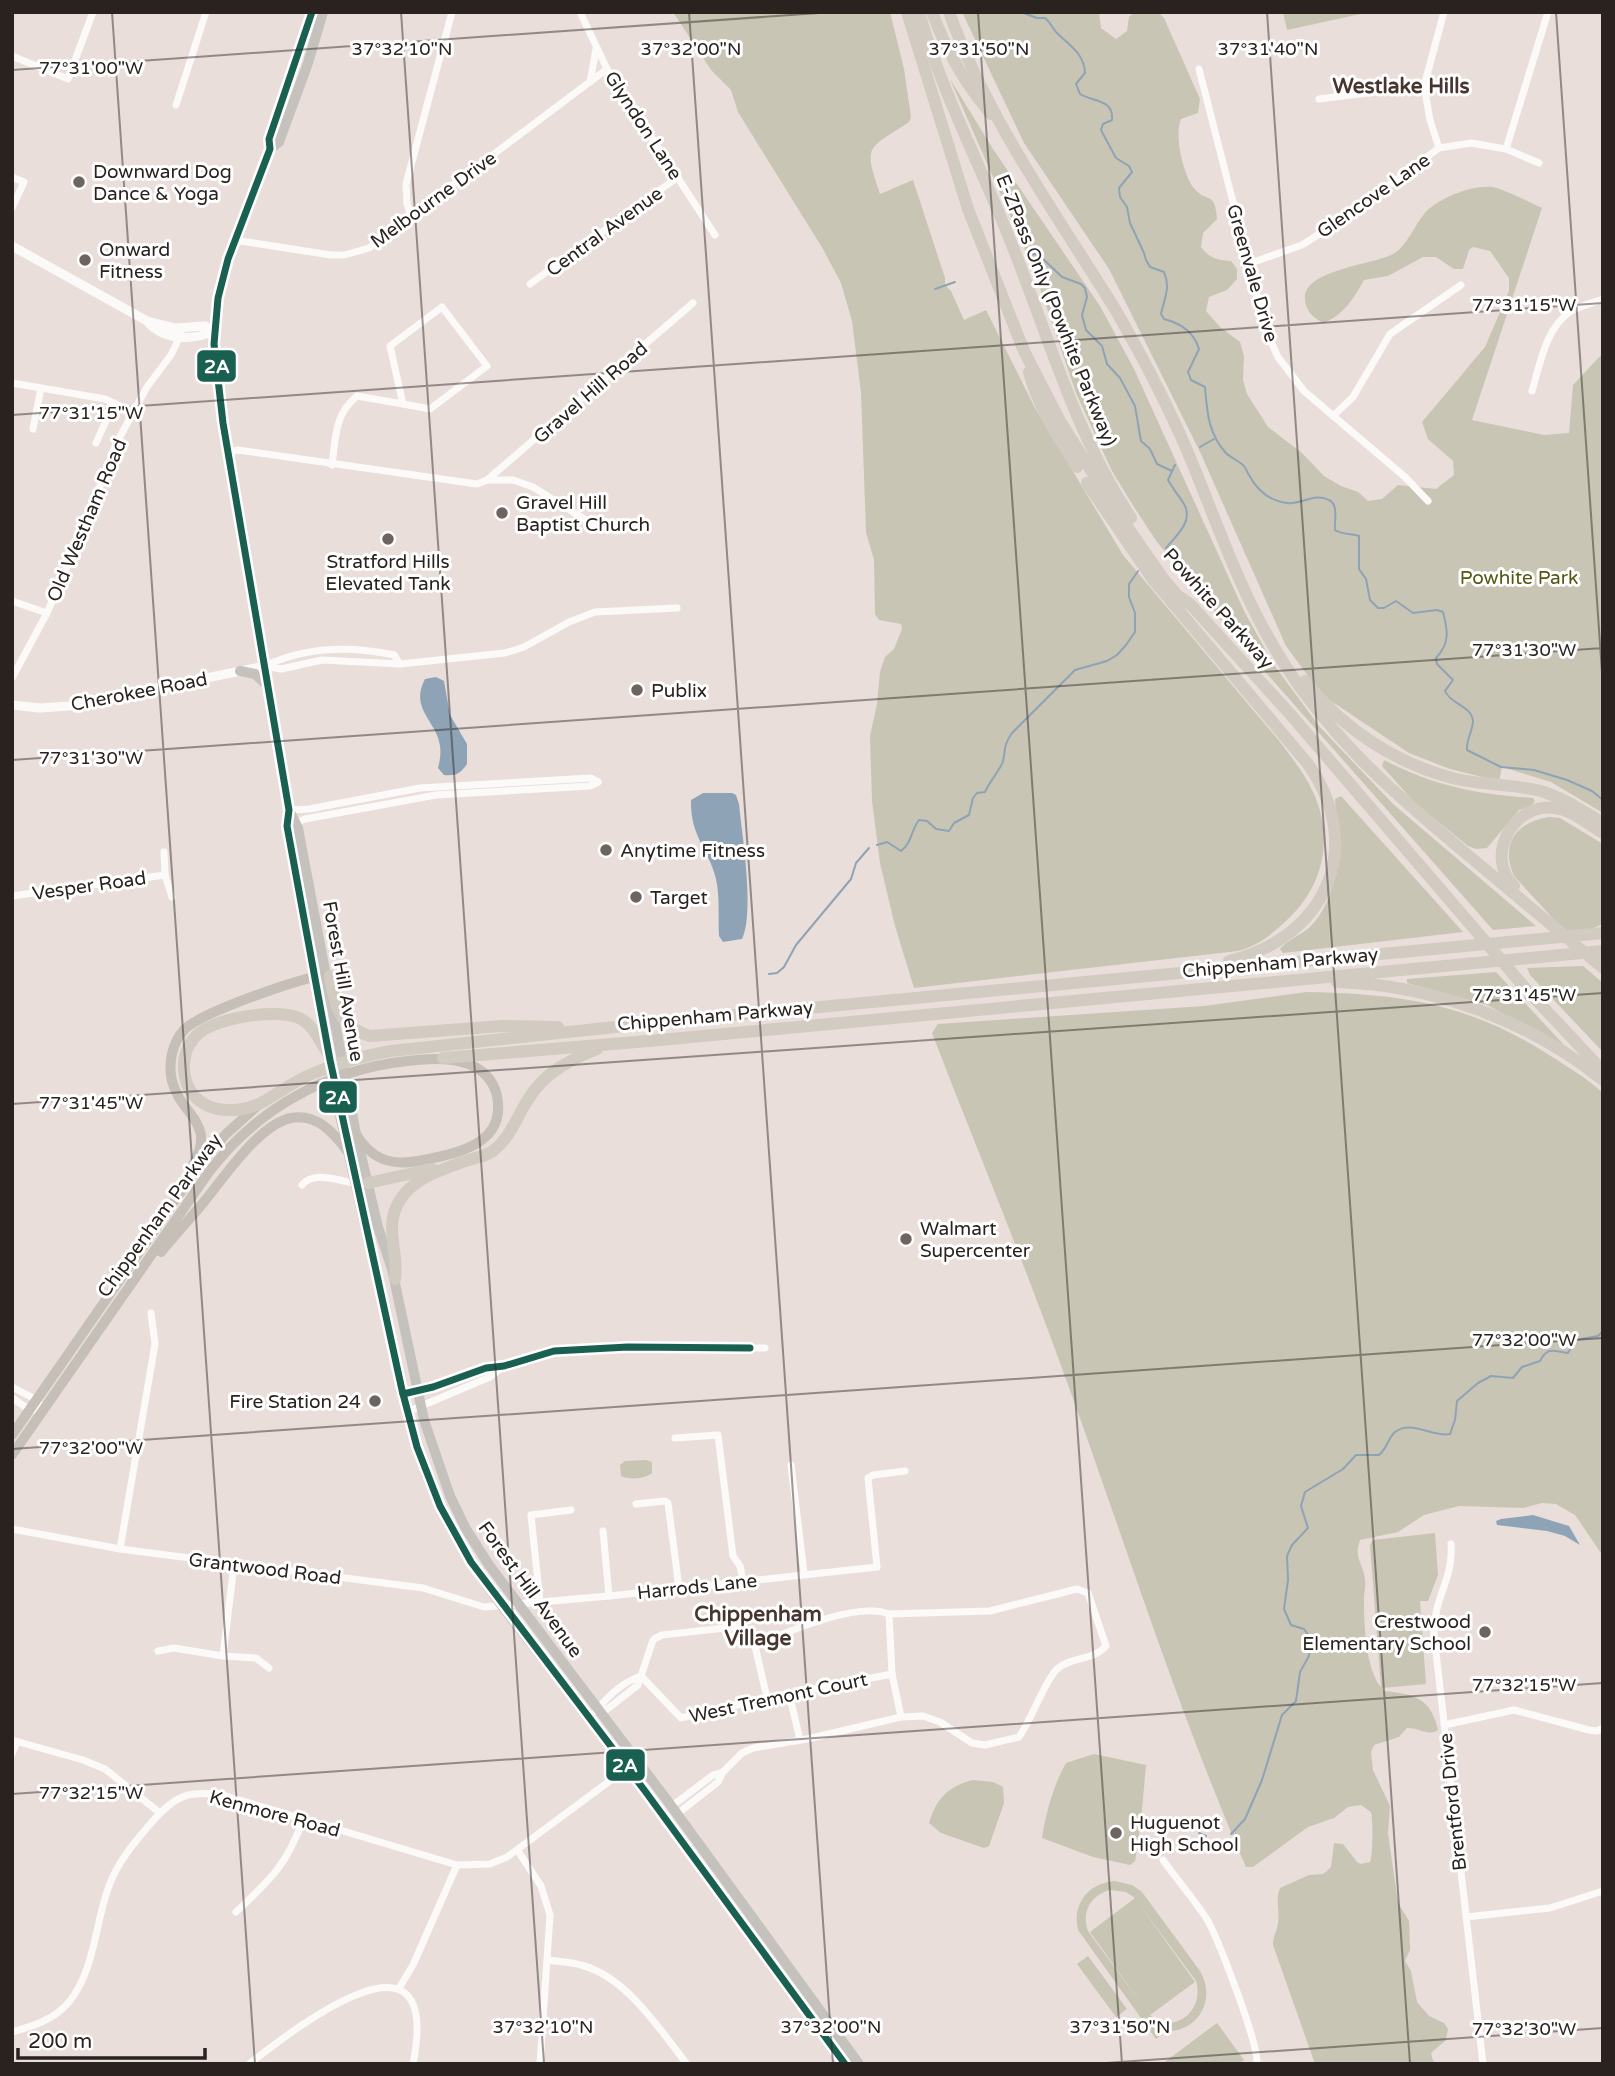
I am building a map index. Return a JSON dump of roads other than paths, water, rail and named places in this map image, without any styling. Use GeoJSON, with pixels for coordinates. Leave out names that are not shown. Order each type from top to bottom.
{"type":"FeatureCollection","features":[{"type":"Feature","properties":{"kind":"highway","name":"Powhite Parkway"},"geometry":{"type":"LineString","coordinates":[[907,12],[968,209],[1024,351],[1060,421],[1115,509],[1177,595],[1191,605],[1517,974]]}},
{"type":"Feature","properties":{"kind":"highway","name":"E-ZPass Only (Powhite Parkway)"},"geometry":{"type":"LineString","coordinates":[[919,12],[939,72],[1010,240],[1081,429],[1124,508],[1191,605]]}},
{"type":"Feature","properties":{"kind":"highway"},"geometry":{"type":"LineString","coordinates":[[932,12],[973,93],[998,122]]}},
{"type":"Feature","properties":{"kind":"highway","name":"Powhite Parkway"},"geometry":{"type":"LineString","coordinates":[[949,12],[998,122],[1132,340],[1179,434],[1226,546],[1271,642],[1302,690],[1336,734],[1392,790],[1603,968]]}},
{"type":"Feature","properties":{"kind":"highway"},"geometry":{"type":"LineString","coordinates":[[1024,351],[1034,390],[1042,408],[1122,537],[1162,592],[1308,764],[1324,792],[1333,820],[1334,856],[1328,882],[1314,909],[1291,934],[1243,958],[1133,977]]}},
{"type":"Feature","properties":{"kind":"highway"},"geometry":{"type":"LineString","coordinates":[[1226,546],[1246,576],[1279,643],[1303,679],[1339,718],[1367,739],[1396,756],[1443,775],[1470,782],[1543,792],[1567,802],[1603,823]]}},
{"type":"Feature","properties":{"kind":"highway"},"geometry":{"type":"LineString","coordinates":[[1544,919],[1511,883],[1503,869],[1502,849],[1511,828],[1526,814],[1550,808],[1565,811],[1603,833]]}},
{"type":"Feature","properties":{"kind":"highway"},"geometry":{"type":"LineString","coordinates":[[1509,941],[1547,932],[1603,927]]}},
{"type":"Feature","properties":{"kind":"highway","name":"Chippenham Parkway"},"geometry":{"type":"LineString","coordinates":[[12,1435],[211,1151],[234,1125],[262,1103],[312,1073],[368,1055],[889,1000],[1603,933]]}},
{"type":"Feature","properties":{"kind":"highway","name":"Chippenham Parkway"},"geometry":{"type":"LineString","coordinates":[[12,1455],[209,1172],[231,1145],[257,1121],[296,1095],[349,1072],[384,1064],[443,1058],[1603,951]]}},
{"type":"Feature","properties":{"kind":"highway"},"geometry":{"type":"LineString","coordinates":[[1517,974],[1603,1059]]}},
{"type":"Feature","properties":{"kind":"highway"},"geometry":{"type":"LineString","coordinates":[[1517,974],[1603,1071]]}},
{"type":"Feature","properties":{"kind":"highway"},"geometry":{"type":"LineString","coordinates":[[150,1237],[195,1162],[201,1144],[201,1133],[196,1119],[178,1096],[171,1078],[172,1055],[178,1038],[201,1017],[323,976],[342,1019],[353,1029],[370,1036],[502,1027],[556,1027],[575,1032]]}},
{"type":"Feature","properties":{"kind":"highway"},"geometry":{"type":"LineString","coordinates":[[1134,995],[1230,991],[1338,982],[1411,990],[1459,1003],[1509,1023],[1572,1057],[1603,1080]]}},
{"type":"Feature","properties":{"kind":"highway"},"geometry":{"type":"LineString","coordinates":[[262,1103],[220,1111],[207,1106],[194,1096],[186,1081],[184,1065],[187,1049],[197,1034],[219,1023],[283,1013],[307,1023],[333,1050]]}},
{"type":"Feature","properties":{"kind":"highway"},"geometry":{"type":"LineString","coordinates":[[395,1279],[397,1266],[391,1230],[396,1207],[404,1194],[414,1184],[494,1149],[509,1134],[530,1096],[548,1075],[567,1062],[607,1044]]}},
{"type":"Feature","properties":{"kind":"highway"},"geometry":{"type":"LineString","coordinates":[[356,1134],[372,1154],[383,1161],[399,1163],[461,1151],[484,1139],[494,1126],[497,1113],[497,1097],[493,1084],[477,1068],[443,1058]]}},
{"type":"Feature","properties":{"kind":"highway"},"geometry":{"type":"LineString","coordinates":[[75,1366],[163,1250],[235,1164],[270,1130],[293,1118],[311,1119],[330,1129],[348,1152]]}},
{"type":"Feature","properties":{"kind":"highway"},"geometry":{"type":"LineString","coordinates":[[361,1183],[451,1166]]}},
{"type":"Feature","properties":{"kind":"main road","name":"Forest Hill Avenue"},"geometry":{"type":"LineString","coordinates":[[270,149],[269,139],[312,12]]}},
{"type":"Feature","properties":{"kind":"main road","name":"Forest Hill Avenue"},"geometry":{"type":"LineString","coordinates":[[323,12],[291,110],[278,142],[270,149],[234,240],[220,289],[215,331],[216,377],[291,825],[323,976],[333,1050],[335,1093],[348,1152],[395,1279],[421,1407],[442,1476],[457,1512],[477,1547],[517,1603],[638,1760],[859,2064]]}},
{"type":"Feature","properties":{"kind":"main road"},"geometry":{"type":"LineString","coordinates":[[240,671],[255,674],[268,686]]}},
{"type":"Feature","properties":{"kind":"main road","name":"Forest Hill Avenue"},"geometry":{"type":"LineString","coordinates":[[291,825],[318,935],[324,943],[323,976]]}},
{"type":"Feature","properties":{"kind":"main road","name":"Forest Hill Avenue"},"geometry":{"type":"LineString","coordinates":[[333,1050],[346,1089],[356,1134],[361,1183],[407,1412],[424,1468],[448,1523],[471,1562],[589,1716],[845,2064]]}},
{"type":"Feature","properties":{"kind":"street"},"geometry":{"type":"LineString","coordinates":[[12,56],[68,79],[93,12]]}},
{"type":"Feature","properties":{"kind":"street"},"geometry":{"type":"LineString","coordinates":[[176,105],[206,12]]}},
{"type":"Feature","properties":{"kind":"street"},"geometry":{"type":"LineString","coordinates":[[411,216],[405,184],[452,12]]}},
{"type":"Feature","properties":{"kind":"street","name":"Glyndon Lane"},"geometry":{"type":"LineString","coordinates":[[580,12],[607,69],[715,235]]}},
{"type":"Feature","properties":{"kind":"street"},"geometry":{"type":"LineString","coordinates":[[1439,148],[1430,120],[1424,86],[1444,12]]}},
{"type":"Feature","properties":{"kind":"street"},"geometry":{"type":"LineString","coordinates":[[1506,149],[1548,12]]}},
{"type":"Feature","properties":{"kind":"street"},"geometry":{"type":"LineString","coordinates":[[590,82],[596,48]]}},
{"type":"Feature","properties":{"kind":"street","name":"Melbourne Drive"},"geometry":{"type":"LineString","coordinates":[[234,240],[344,255],[369,248],[607,69]]}},
{"type":"Feature","properties":{"kind":"street","name":"Greenvale Drive"},"geometry":{"type":"LineString","coordinates":[[1199,69],[1266,331],[1278,357],[1304,391],[1405,477],[1428,501]]}},
{"type":"Feature","properties":{"kind":"street"},"geometry":{"type":"LineString","coordinates":[[1319,99],[1424,86]]}},
{"type":"Feature","properties":{"kind":"street","name":"Glencove Lane"},"geometry":{"type":"LineString","coordinates":[[1248,264],[1302,245],[1346,217],[1439,148],[1471,143],[1506,149],[1539,163]]}},
{"type":"Feature","properties":{"kind":"street"},"geometry":{"type":"LineString","coordinates":[[12,177],[24,182],[12,208]]}},
{"type":"Feature","properties":{"kind":"street","name":"Central Avenue"},"geometry":{"type":"LineString","coordinates":[[530,284],[677,177]]}},
{"type":"Feature","properties":{"kind":"street"},"geometry":{"type":"LineString","coordinates":[[12,246],[147,321],[162,333],[179,337],[205,335],[215,331]]}},
{"type":"Feature","properties":{"kind":"street"},"geometry":{"type":"LineString","coordinates":[[1334,416],[1353,397],[1391,334],[1461,285]]}},
{"type":"Feature","properties":{"kind":"street"},"geometry":{"type":"LineString","coordinates":[[1532,391],[1548,341],[1557,324],[1572,311],[1603,299]]}},
{"type":"Feature","properties":{"kind":"street","name":"Gravel Hill Road"},"geometry":{"type":"LineString","coordinates":[[487,480],[693,303]]}},
{"type":"Feature","properties":{"kind":"street"},"geometry":{"type":"LineString","coordinates":[[332,465],[339,417],[346,405],[357,396],[430,409],[487,366],[442,307],[390,346],[403,404]]}},
{"type":"Feature","properties":{"kind":"street"},"geometry":{"type":"LineString","coordinates":[[147,321],[170,327],[205,326],[215,331]]}},
{"type":"Feature","properties":{"kind":"street","name":"Old Westham Road"},"geometry":{"type":"LineString","coordinates":[[12,678],[47,613],[116,444],[152,379],[171,355],[184,328]]}},
{"type":"Feature","properties":{"kind":"street"},"geometry":{"type":"LineString","coordinates":[[12,383],[105,399],[133,412]]}},
{"type":"Feature","properties":{"kind":"street"},"geometry":{"type":"LineString","coordinates":[[33,429],[41,388]]}},
{"type":"Feature","properties":{"kind":"street"},"geometry":{"type":"LineString","coordinates":[[96,443],[114,403]]}},
{"type":"Feature","properties":{"kind":"street"},"geometry":{"type":"LineString","coordinates":[[228,452],[238,450],[464,484],[477,484],[487,480],[513,480],[522,482],[601,530]]}},
{"type":"Feature","properties":{"kind":"street"},"geometry":{"type":"LineString","coordinates":[[12,601],[47,613]]}},
{"type":"Feature","properties":{"kind":"street","name":"Cherokee Road"},"geometry":{"type":"LineString","coordinates":[[12,705],[40,708],[69,706],[265,666],[281,669],[323,660],[400,664],[515,651],[569,622],[595,612],[677,608]]}},
{"type":"Feature","properties":{"kind":"street"},"geometry":{"type":"LineString","coordinates":[[289,810],[309,809],[420,788],[591,778],[598,782],[590,786],[422,797],[305,819],[291,825]]}},
{"type":"Feature","properties":{"kind":"street"},"geometry":{"type":"LineString","coordinates":[[164,852],[165,875],[172,897]]}},
{"type":"Feature","properties":{"kind":"street","name":"Vesper Road"},"geometry":{"type":"LineString","coordinates":[[12,896],[165,875]]}},
{"type":"Feature","properties":{"kind":"street"},"geometry":{"type":"LineString","coordinates":[[302,1185],[307,1179],[317,1177],[361,1183]]}},
{"type":"Feature","properties":{"kind":"street"},"geometry":{"type":"LineString","coordinates":[[121,1549],[155,1344],[151,1313]]}},
{"type":"Feature","properties":{"kind":"street"},"geometry":{"type":"LineString","coordinates":[[403,1394],[528,1357],[580,1348],[765,1348]]}},
{"type":"Feature","properties":{"kind":"street"},"geometry":{"type":"LineString","coordinates":[[407,1412],[490,1377],[504,1366]]}},
{"type":"Feature","properties":{"kind":"street"},"geometry":{"type":"LineString","coordinates":[[12,1387],[37,1400],[43,1411]]}},
{"type":"Feature","properties":{"kind":"street"},"geometry":{"type":"LineString","coordinates":[[12,1398],[30,1410],[43,1411]]}},
{"type":"Feature","properties":{"kind":"street"},"geometry":{"type":"LineString","coordinates":[[675,1438],[718,1435],[733,1556],[740,1566],[743,1581]]}},
{"type":"Feature","properties":{"kind":"street"},"geometry":{"type":"LineString","coordinates":[[791,1465],[804,1573]]}},
{"type":"Feature","properties":{"kind":"street","name":"Harrods Lane"},"geometry":{"type":"LineString","coordinates":[[517,1603],[609,1596],[877,1567],[868,1478],[905,1471]]}},
{"type":"Feature","properties":{"kind":"street"},"geometry":{"type":"LineString","coordinates":[[636,1504],[668,1503],[679,1588]]}},
{"type":"Feature","properties":{"kind":"street"},"geometry":{"type":"LineString","coordinates":[[540,1602],[531,1515],[571,1510]]}},
{"type":"Feature","properties":{"kind":"street","name":"Grantwood Road"},"geometry":{"type":"LineString","coordinates":[[12,1529],[121,1549],[423,1588],[480,1606],[517,1603]]}},
{"type":"Feature","properties":{"kind":"street"},"geometry":{"type":"LineString","coordinates":[[603,1531],[609,1596]]}},
{"type":"Feature","properties":{"kind":"street","name":"Brentford Drive"},"geometry":{"type":"LineString","coordinates":[[1451,1544],[1452,1566],[1437,1604],[1434,1627],[1483,2064]]}},
{"type":"Feature","properties":{"kind":"street"},"geometry":{"type":"LineString","coordinates":[[223,1656],[234,1565]]}},
{"type":"Feature","properties":{"kind":"street"},"geometry":{"type":"LineString","coordinates":[[674,1810],[718,1782],[723,1772],[741,1753],[762,1745],[800,1740],[901,1717],[923,1716],[940,1722],[972,1743],[985,1745],[1019,1737],[1055,1672],[1067,1663],[1097,1655],[1106,1646],[1088,1593],[1077,1589],[990,1611],[889,1614],[878,1610],[860,1611],[792,1629],[755,1646]]}},
{"type":"Feature","properties":{"kind":"street"},"geometry":{"type":"LineString","coordinates":[[889,1614],[892,1674],[901,1717]]}},
{"type":"Feature","properties":{"kind":"street"},"geometry":{"type":"LineString","coordinates":[[589,1716],[601,1703],[633,1678],[641,1675],[654,1639],[662,1635],[734,1626],[755,1646],[766,1698]]}},
{"type":"Feature","properties":{"kind":"street"},"geometry":{"type":"LineString","coordinates":[[158,1651],[174,1648],[256,1658],[269,1668]]}},
{"type":"Feature","properties":{"kind":"street","name":"West Tremont Court"},"geometry":{"type":"LineString","coordinates":[[641,1675],[681,1718],[789,1693],[892,1674]]}},
{"type":"Feature","properties":{"kind":"street"},"geometry":{"type":"LineString","coordinates":[[789,1693],[800,1740]]}},
{"type":"Feature","properties":{"kind":"street"},"geometry":{"type":"LineString","coordinates":[[1444,1725],[1514,1710],[1589,1730],[1603,1728]]}},
{"type":"Feature","properties":{"kind":"street"},"geometry":{"type":"LineString","coordinates":[[12,1754],[14,1741],[83,1760],[105,1769],[160,1813]]}},
{"type":"Feature","properties":{"kind":"street","name":"Kenmore Road"},"geometry":{"type":"LineString","coordinates":[[12,2032],[43,2022],[61,2010],[74,1996],[86,1968],[112,1879],[126,1853],[160,1813],[183,1796],[201,1792],[226,1797],[457,1865],[490,1864],[518,1851],[638,1760]]}},
{"type":"Feature","properties":{"kind":"street"},"geometry":{"type":"LineString","coordinates":[[236,1912],[281,1867],[303,1820]]}},
{"type":"Feature","properties":{"kind":"street"},"geometry":{"type":"LineString","coordinates":[[518,1851],[541,1886],[548,1905],[551,1927],[540,2064]]}},
{"type":"Feature","properties":{"kind":"street"},"geometry":{"type":"LineString","coordinates":[[1163,1860],[1203,1914],[1214,1934],[1256,2044],[1257,2064]]}},
{"type":"Feature","properties":{"kind":"street"},"geometry":{"type":"LineString","coordinates":[[399,1988],[412,1966],[457,1865]]}},
{"type":"Feature","properties":{"kind":"street"},"geometry":{"type":"LineString","coordinates":[[1466,1917],[1550,1908],[1603,1891]]}},
{"type":"Feature","properties":{"kind":"street"},"geometry":{"type":"LineString","coordinates":[[549,1960],[581,1965],[607,1977],[635,2001],[687,2064]]}},
{"type":"Feature","properties":{"kind":"street"},"geometry":{"type":"LineString","coordinates":[[249,2064],[289,2032],[346,2000],[383,1987],[399,1988],[407,1994],[416,2013],[417,2041],[413,2064]]}},
{"type":"Feature","properties":{"kind":"water"},"geometry":{"type":"Polygon","coordinates":[[[436,677],[444,681],[450,715],[467,744],[467,764],[455,775],[444,775],[438,768],[438,737],[420,699],[425,679],[436,677]]]}},
{"type":"Feature","properties":{"kind":"water"},"geometry":{"type":"Polygon","coordinates":[[[703,793],[732,793],[736,795],[739,804],[748,893],[746,927],[742,939],[723,942],[719,936],[716,879],[697,833],[692,813],[691,800],[703,793]]]}},
{"type":"Feature","properties":{"kind":"water"},"geometry":{"type":"Polygon","coordinates":[[[1533,1515],[1569,1526],[1580,1545],[1565,1536],[1497,1525],[1496,1521],[1533,1515]]]}},
{"type":"Feature","properties":{"kind":"waterway"},"geometry":{"type":"LineString","coordinates":[[1021,12],[1045,18],[1050,23],[1082,60],[1085,73],[1076,84],[1080,94],[1110,108],[1112,120],[1103,124],[1101,130],[1116,158],[1129,166],[1132,172],[1119,188],[1120,197],[1127,207],[1130,223],[1150,267],[1164,272],[1167,288],[1161,314],[1164,319],[1186,329],[1197,343],[1199,349],[1188,372],[1191,380],[1205,387],[1210,422],[1220,446],[1244,466],[1256,485],[1269,497],[1287,503],[1318,497],[1332,502],[1335,509],[1335,530],[1359,536],[1359,569],[1366,579],[1370,600],[1378,608],[1384,608],[1396,601],[1413,613],[1437,610],[1443,612],[1447,636],[1444,647],[1436,658],[1437,664],[1453,680],[1445,691],[1472,716],[1473,724],[1467,750],[1501,767],[1534,770],[1567,780],[1592,791],[1603,800]]}},
{"type":"Feature","properties":{"kind":"waterway"},"geometry":{"type":"LineString","coordinates":[[1031,255],[1041,257],[1062,277],[1085,288],[1087,297],[1082,315],[1086,330],[1102,346],[1107,364],[1120,378],[1135,406],[1141,441],[1150,449],[1157,464],[1172,471]]}},
{"type":"Feature","properties":{"kind":"waterway"},"geometry":{"type":"LineString","coordinates":[[935,289],[955,282]]}},
{"type":"Feature","properties":{"kind":"waterway"},"geometry":{"type":"LineString","coordinates":[[1200,447],[1214,439]]}},
{"type":"Feature","properties":{"kind":"waterway"},"geometry":{"type":"LineString","coordinates":[[1166,548],[1182,528],[1187,516],[1184,504],[1168,480],[1175,465]]}},
{"type":"Feature","properties":{"kind":"waterway"},"geometry":{"type":"LineString","coordinates":[[877,845],[887,842],[901,851],[919,820],[927,821],[936,829],[949,831],[954,823],[969,815],[973,798],[977,793],[985,792],[1002,764],[1006,744],[1012,733],[1075,670],[1107,661],[1126,645],[1135,632],[1135,613],[1129,597],[1129,584],[1138,571]]}},
{"type":"Feature","properties":{"kind":"waterway"},"geometry":{"type":"LineString","coordinates":[[769,974],[777,973],[784,967],[796,945],[851,879],[856,863],[869,848]]}},
{"type":"Feature","properties":{"kind":"waterway"},"geometry":{"type":"LineString","coordinates":[[1231,1834],[1245,1819],[1262,1780],[1282,1715],[1296,1701],[1300,1672],[1309,1656],[1310,1637],[1304,1629],[1291,1625],[1284,1609],[1288,1580],[1287,1556],[1292,1545],[1308,1528],[1301,1506],[1305,1492],[1343,1469],[1356,1455],[1379,1455],[1393,1434],[1401,1429],[1408,1427],[1436,1434],[1450,1434],[1457,1401],[1478,1383],[1491,1376],[1513,1378],[1522,1367],[1540,1361],[1548,1351],[1568,1353],[1575,1340],[1598,1336],[1603,1331]]}},
{"type":"Feature","properties":{"kind":"waterway"},"geometry":{"type":"LineString","coordinates":[[1199,1833],[1206,1836]]}},
{"type":"Feature","properties":{"kind":"place","name":"Downward Dog Dance & Yoga"},"geometry":{"type":"Point","coordinates":[79,182]}},
{"type":"Feature","properties":{"kind":"place","name":"Onward Fitness"},"geometry":{"type":"Point","coordinates":[85,260]}},
{"type":"Feature","properties":{"kind":"place","name":"Gravel Hill Baptist Church"},"geometry":{"type":"Point","coordinates":[502,513]}},
{"type":"Feature","properties":{"kind":"place","name":"Stratford Hills Elevated Tank"},"geometry":{"type":"Point","coordinates":[388,539]}},
{"type":"Feature","properties":{"kind":"place","name":"Publix"},"geometry":{"type":"Point","coordinates":[637,690]}},
{"type":"Feature","properties":{"kind":"place","name":"Anytime Fitness"},"geometry":{"type":"Point","coordinates":[606,850]}},
{"type":"Feature","properties":{"kind":"place","name":"Target"},"geometry":{"type":"Point","coordinates":[636,897]}},
{"type":"Feature","properties":{"kind":"place","name":"Walmart Supercenter"},"geometry":{"type":"Point","coordinates":[906,1239]}},
{"type":"Feature","properties":{"kind":"place","name":"Fire Station 24"},"geometry":{"type":"Point","coordinates":[375,1401]}},
{"type":"Feature","properties":{"kind":"place","name":"Crestwood Elementary School"},"geometry":{"type":"Point","coordinates":[1485,1632]}},
{"type":"Feature","properties":{"kind":"place","name":"Huguenot High School"},"geometry":{"type":"Point","coordinates":[1116,1833]}},
{"type":"Feature","properties":{"kind":"district","name":"Westlake Hills"},"geometry":{"type":"Point","coordinates":[1401,86]}},
{"type":"Feature","properties":{"kind":"district","name":"Chippenham Village"},"geometry":{"type":"Point","coordinates":[758,1626]}},
{"type":"Feature","properties":{"kind":"park label","name":"Powhite Park"},"geometry":{"type":"Point","coordinates":[1519,577]}}]}
